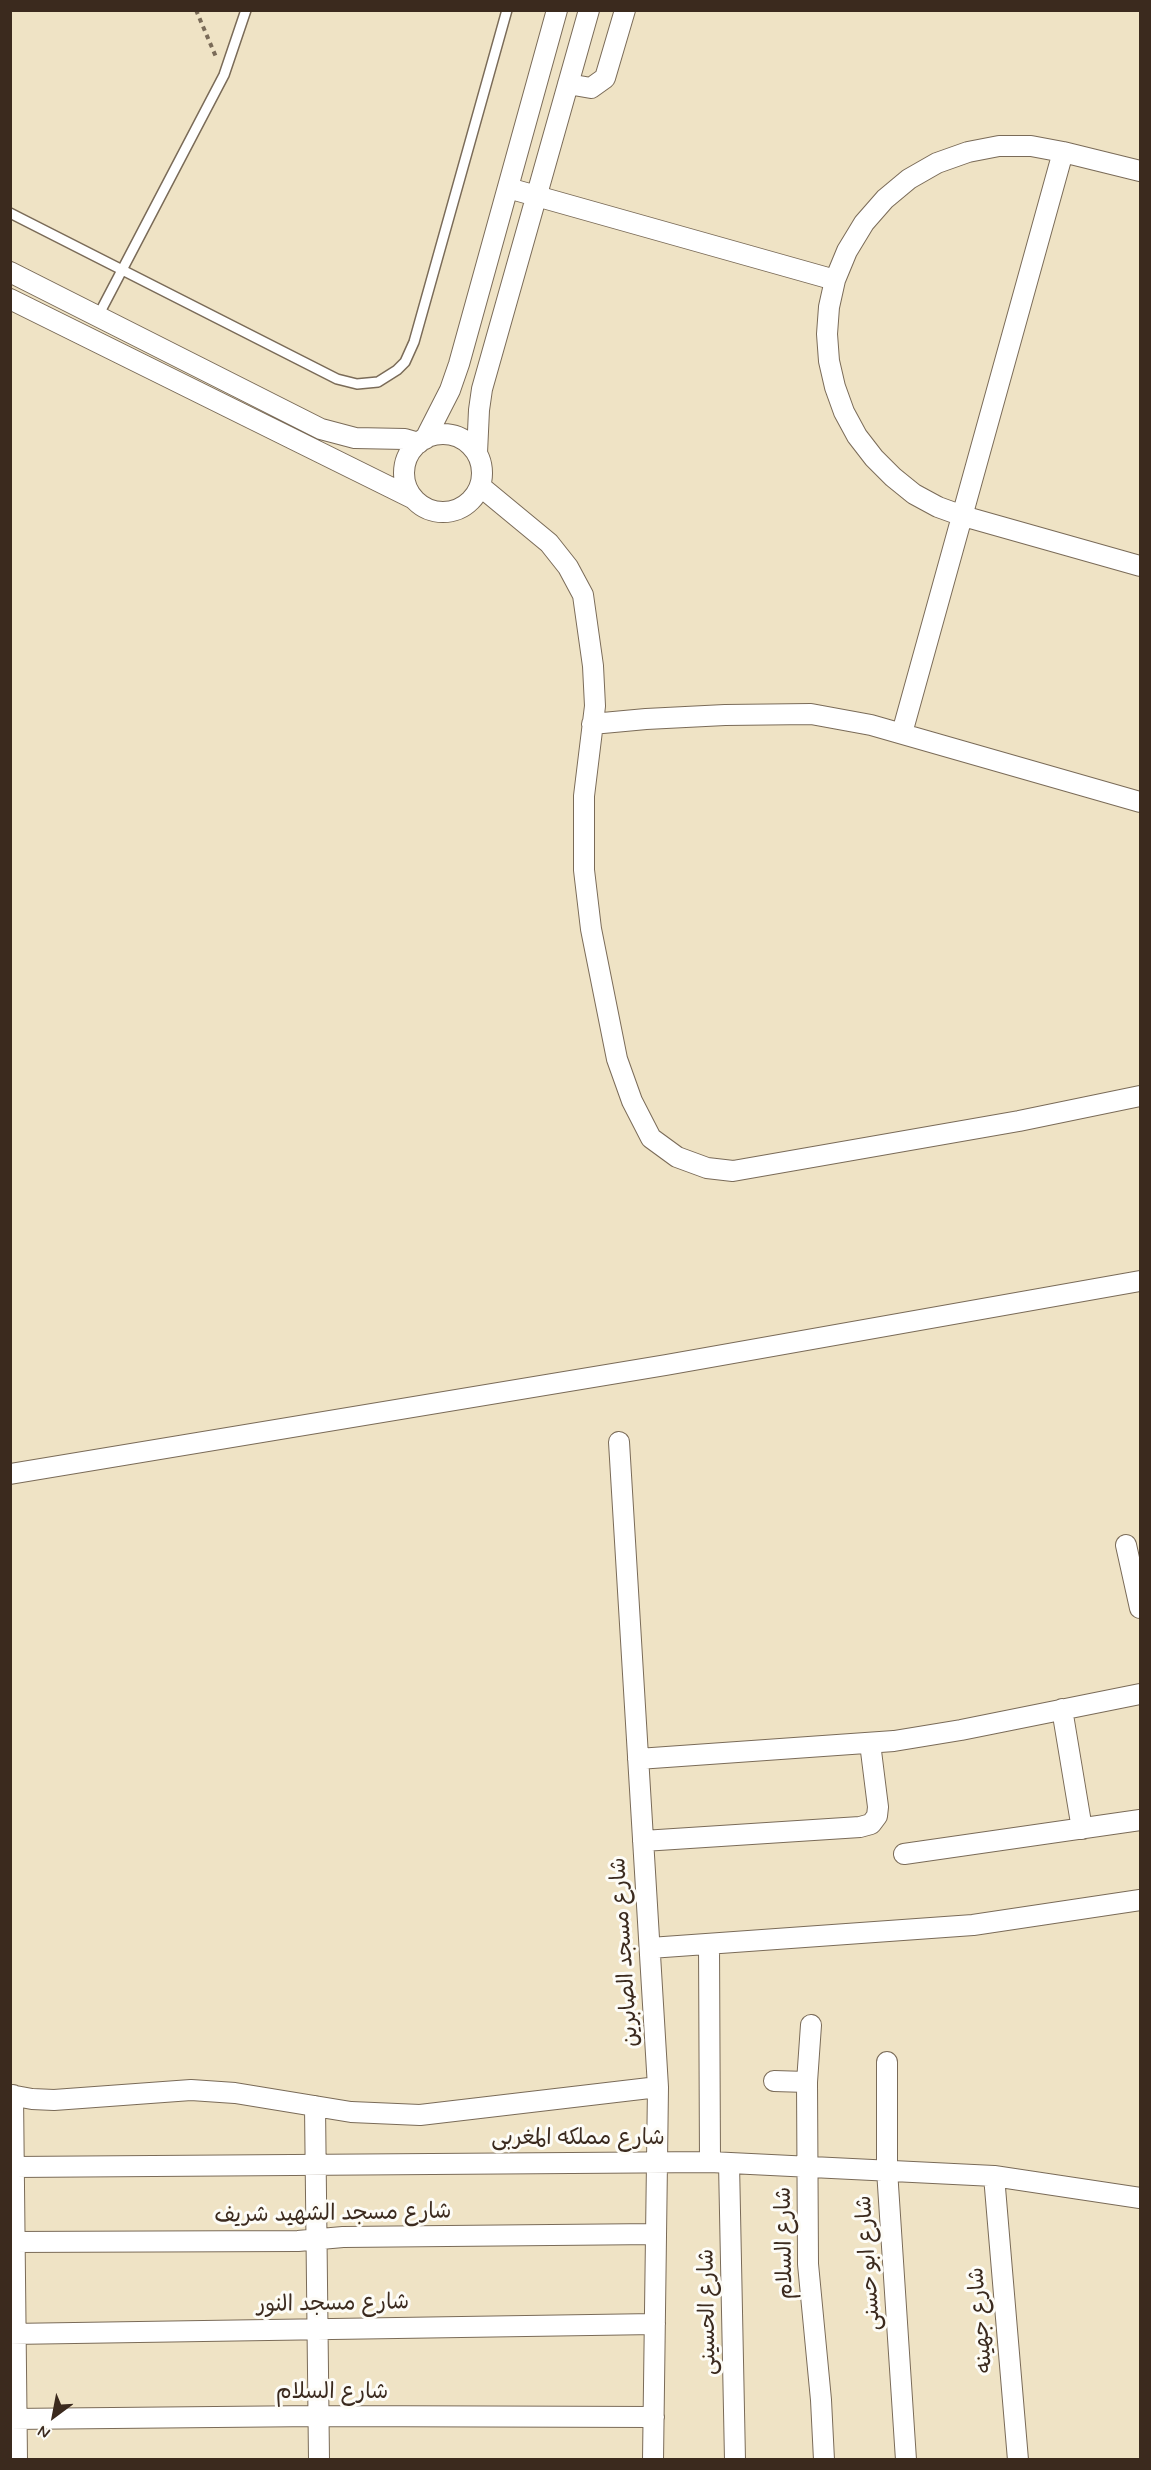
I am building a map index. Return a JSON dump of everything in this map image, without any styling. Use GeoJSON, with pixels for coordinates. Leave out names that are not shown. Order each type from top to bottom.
{"type":"FeatureCollection","features":[{"type":"Feature","properties":{"kind":"street"},"geometry":{"type":"LineString","coordinates":[[414,499],[408,490],[405,469],[407,459],[422,441],[438,415],[459,364],[557,10]]}},
{"type":"Feature","properties":{"kind":"street"},"geometry":{"type":"LineString","coordinates":[[477,453],[478,410],[482,389],[589,10]]}},
{"type":"Feature","properties":{"kind":"street"},"geometry":{"type":"LineString","coordinates":[[568,84],[591,88],[605,78],[625,10]]}},
{"type":"Feature","properties":{"kind":"street"},"geometry":{"type":"LineString","coordinates":[[1140,171],[1032,146],[999,146],[938,163],[909,179],[885,199],[864,223],[847,250],[835,280],[828,325],[829,361],[835,387],[853,428],[873,458],[914,494],[938,507],[963,516],[1140,566]]}},
{"type":"Feature","properties":{"kind":"street"},"geometry":{"type":"LineString","coordinates":[[902,733],[1063,152]]}},
{"type":"Feature","properties":{"kind":"street"},"geometry":{"type":"LineString","coordinates":[[508,188],[835,280]]}},
{"type":"Feature","properties":{"kind":"street"},"geometry":{"type":"LineString","coordinates":[[10,272],[321,429],[355,438],[422,441],[448,434],[469,444],[477,453],[481,463],[480,486],[475,496],[456,510],[433,511],[414,499],[10,299]]}},
{"type":"Feature","properties":{"kind":"street"},"geometry":{"type":"LineString","coordinates":[[480,486],[549,543],[568,567],[583,595],[594,666],[592,724],[584,796],[584,870],[600,978],[617,1059],[632,1101],[651,1138],[677,1157],[707,1168],[733,1171],[1008,1123],[1140,1096]]}},
{"type":"Feature","properties":{"kind":"street"},"geometry":{"type":"LineString","coordinates":[[592,724],[702,716],[811,714],[871,724],[1140,802]]}},
{"type":"Feature","properties":{"kind":"street"},"geometry":{"type":"LineString","coordinates":[[10,1474],[666,1365],[1140,1281]]}},
{"type":"Feature","properties":{"kind":"street","name":"شارع مسجد الصابرين"},"geometry":{"type":"LineString","coordinates":[[619,1442],[658,2086],[653,2460]]}},
{"type":"Feature","properties":{"kind":"street"},"geometry":{"type":"LineString","coordinates":[[1126,1545],[1140,1600]]}},
{"type":"Feature","properties":{"kind":"street"},"geometry":{"type":"LineString","coordinates":[[638,1759],[870,1743],[961,1730],[1140,1694]]}},
{"type":"Feature","properties":{"kind":"street"},"geometry":{"type":"LineString","coordinates":[[1062,1709],[1082,1829]]}},
{"type":"Feature","properties":{"kind":"street"},"geometry":{"type":"LineString","coordinates":[[643,1841],[860,1827],[871,1824],[877,1816],[878,1807],[870,1743]]}},
{"type":"Feature","properties":{"kind":"street"},"geometry":{"type":"LineString","coordinates":[[904,1854],[1140,1820]]}},
{"type":"Feature","properties":{"kind":"street"},"geometry":{"type":"LineString","coordinates":[[650,1948],[973,1925],[1140,1900]]}},
{"type":"Feature","properties":{"kind":"street","name":"شارع الحسينى"},"geometry":{"type":"LineString","coordinates":[[709,1944],[735,2460]]}},
{"type":"Feature","properties":{"kind":"street","name":"شارع السلام"},"geometry":{"type":"LineString","coordinates":[[811,2025],[807,2082],[808,2264],[821,2400],[824,2460]]}},
{"type":"Feature","properties":{"kind":"street","name":"شارع ابو حسنى"},"geometry":{"type":"LineString","coordinates":[[887,2062],[887,2170],[906,2460]]}},
{"type":"Feature","properties":{"kind":"street"},"geometry":{"type":"LineString","coordinates":[[774,2081],[807,2082]]}},
{"type":"Feature","properties":{"kind":"street"},"geometry":{"type":"LineString","coordinates":[[17,2460],[14,2419],[12,2095],[54,2100],[191,2090],[235,2093],[383,2115],[420,2115],[658,2086]]}},
{"type":"Feature","properties":{"kind":"street"},"geometry":{"type":"LineString","coordinates":[[315,2106],[319,2460]]}},
{"type":"Feature","properties":{"kind":"street","name":"شارع مملكه المغربى"},"geometry":{"type":"LineString","coordinates":[[12,2160],[316,2165],[720,2162],[994,2176],[1140,2198]]}},
{"type":"Feature","properties":{"kind":"street","name":"شارع جهينه"},"geometry":{"type":"LineString","coordinates":[[994,2176],[1018,2460]]}},
{"type":"Feature","properties":{"kind":"street","name":"شارع مسجد الشهيد شريف"},"geometry":{"type":"LineString","coordinates":[[12,2242],[298,2241],[656,2234]]}},
{"type":"Feature","properties":{"kind":"street","name":"شارع مسجد النور"},"geometry":{"type":"LineString","coordinates":[[13,2334],[655,2324]]}},
{"type":"Feature","properties":{"kind":"street","name":"شارع السلام"},"geometry":{"type":"LineString","coordinates":[[14,2419],[318,2416],[654,2417]]}},
{"type":"Feature","properties":{"kind":"lane"},"geometry":{"type":"LineString","coordinates":[[98,316],[224,75],[246,10]]}},
{"type":"Feature","properties":{"kind":"lane"},"geometry":{"type":"LineString","coordinates":[[10,213],[336,379],[368,384],[388,377],[405,362],[414,342],[507,10]]}},
{"type":"Feature","properties":{"kind":"path"},"geometry":{"type":"LineString","coordinates":[[196,10],[224,75]]}}]}
